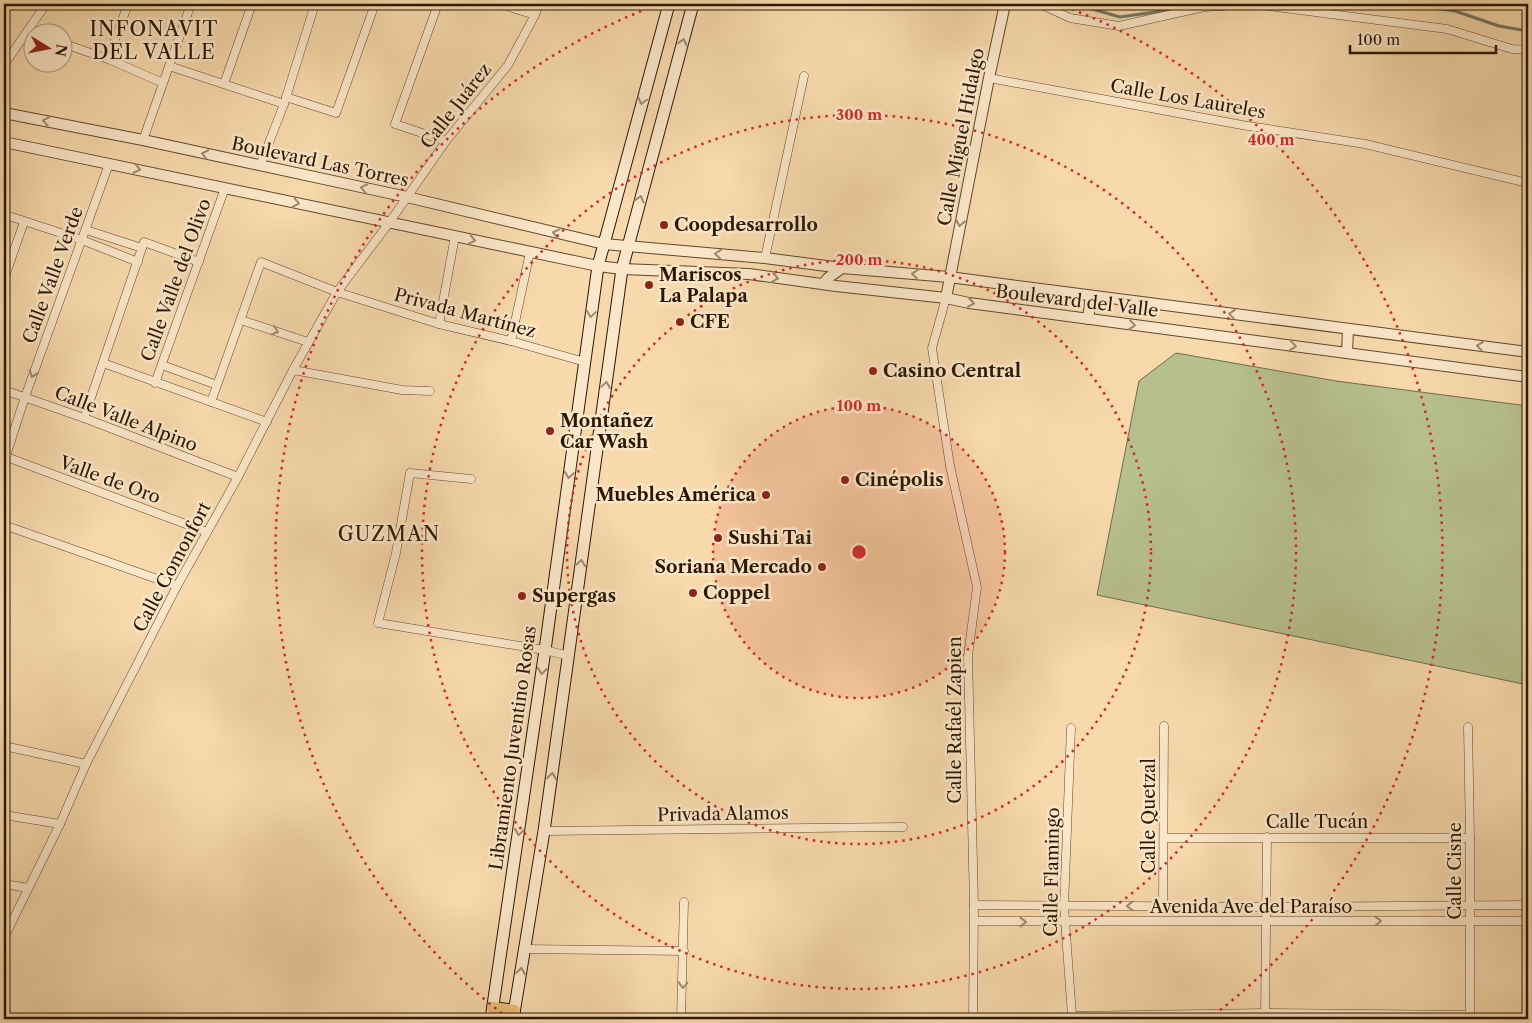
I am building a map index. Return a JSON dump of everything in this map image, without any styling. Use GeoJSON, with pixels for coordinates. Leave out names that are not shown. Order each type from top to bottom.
{"type":"FeatureCollection","features":[{"type":"Feature","properties":{"kind":"main road","name":"Libramiento Juventino Rosas"},"geometry":{"type":"LineString","coordinates":[[492,1014],[546,650],[598,266],[669,4]]}},
{"type":"Feature","properties":{"kind":"main road"},"geometry":{"type":"LineString","coordinates":[[492,1014],[514,1015],[544,831],[622,269],[693,4]]}},
{"type":"Feature","properties":{"kind":"street"},"geometry":{"type":"LineString","coordinates":[[36,22],[46,4]]}},
{"type":"Feature","properties":{"kind":"street"},"geometry":{"type":"LineString","coordinates":[[108,59],[128,4]]}},
{"type":"Feature","properties":{"kind":"street"},"geometry":{"type":"LineString","coordinates":[[143,140],[191,4]]}},
{"type":"Feature","properties":{"kind":"street"},"geometry":{"type":"LineString","coordinates":[[224,84],[252,4]]}},
{"type":"Feature","properties":{"kind":"street"},"geometry":{"type":"LineString","coordinates":[[260,166],[285,100],[315,4]]}},
{"type":"Feature","properties":{"kind":"street"},"geometry":{"type":"LineString","coordinates":[[169,66],[224,84],[336,113],[375,4]]}},
{"type":"Feature","properties":{"kind":"street"},"geometry":{"type":"LineString","coordinates":[[438,4],[395,124],[446,141]]}},
{"type":"Feature","properties":{"kind":"street"},"geometry":{"type":"LineString","coordinates":[[500,4],[535,16]]}},
{"type":"Feature","properties":{"kind":"street","name":"Calle Juárez"},"geometry":{"type":"LineString","coordinates":[[389,223],[446,141],[508,65],[535,16],[539,4]]}},
{"type":"Feature","properties":{"kind":"street","name":"Calle Miguel Hidalgo"},"geometry":{"type":"LineString","coordinates":[[950,277],[1005,4]]}},
{"type":"Feature","properties":{"kind":"street"},"geometry":{"type":"LineString","coordinates":[[1040,4],[1070,18],[1119,26],[1204,8],[1253,4],[1447,29],[1512,49],[1528,50]]}},
{"type":"Feature","properties":{"kind":"street"},"geometry":{"type":"LineString","coordinates":[[4,65],[22,43]]}},
{"type":"Feature","properties":{"kind":"street"},"geometry":{"type":"LineString","coordinates":[[72,46],[108,59],[163,83]]}},
{"type":"Feature","properties":{"kind":"street"},"geometry":{"type":"LineString","coordinates":[[765,258],[804,76]]}},
{"type":"Feature","properties":{"kind":"street","name":"Calle Los Laureles"},"geometry":{"type":"LineString","coordinates":[[989,78],[1242,125],[1365,144],[1528,183]]}},
{"type":"Feature","properties":{"kind":"street","name":"Boulevard Las Torres"},"geometry":{"type":"LineString","coordinates":[[4,113],[143,140],[407,197],[604,244],[628,246]]}},
{"type":"Feature","properties":{"kind":"street"},"geometry":{"type":"LineString","coordinates":[[4,142],[598,266],[622,269]]}},
{"type":"Feature","properties":{"kind":"street","name":"Calle Valle Verde"},"geometry":{"type":"LineString","coordinates":[[4,458],[109,164]]}},
{"type":"Feature","properties":{"kind":"street","name":"Calle Valle del Olivo"},"geometry":{"type":"LineString","coordinates":[[155,383],[226,188]]}},
{"type":"Feature","properties":{"kind":"street"},"geometry":{"type":"LineString","coordinates":[[12,217],[82,240],[138,262]]}},
{"type":"Feature","properties":{"kind":"street"},"geometry":{"type":"LineString","coordinates":[[4,279],[24,222]]}},
{"type":"Feature","properties":{"kind":"street","name":"Calle Comonfort"},"geometry":{"type":"LineString","coordinates":[[4,938],[60,824],[86,764],[177,586],[238,478],[308,342],[337,292],[389,223]]}},
{"type":"Feature","properties":{"kind":"street"},"geometry":{"type":"LineString","coordinates":[[86,230],[199,262]]}},
{"type":"Feature","properties":{"kind":"street"},"geometry":{"type":"LineString","coordinates":[[439,324],[455,236]]}},
{"type":"Feature","properties":{"kind":"street"},"geometry":{"type":"LineString","coordinates":[[84,418],[143,245]]}},
{"type":"Feature","properties":{"kind":"street","name":"Boulevard del Valle"},"geometry":{"type":"LineString","coordinates":[[628,246],[950,277],[1528,352]]}},
{"type":"Feature","properties":{"kind":"street"},"geometry":{"type":"LineString","coordinates":[[511,341],[530,252]]}},
{"type":"Feature","properties":{"kind":"street","name":"Privada Martínez"},"geometry":{"type":"LineString","coordinates":[[241,320],[262,262],[337,292],[439,324],[511,341],[585,362]]}},
{"type":"Feature","properties":{"kind":"street"},"geometry":{"type":"LineString","coordinates":[[823,284],[842,268]]}},
{"type":"Feature","properties":{"kind":"street","name":"Boulevard del Valle"},"geometry":{"type":"LineString","coordinates":[[622,269],[749,274],[946,298],[968,303],[1528,377]]}},
{"type":"Feature","properties":{"kind":"street","name":"Calle Rafaél Zapien"},"geometry":{"type":"LineString","coordinates":[[950,277],[932,348],[950,466],[977,588],[968,656],[974,905],[973,1019]]}},
{"type":"Feature","properties":{"kind":"street"},"geometry":{"type":"LineString","coordinates":[[1088,319],[1091,296]]}},
{"type":"Feature","properties":{"kind":"street"},"geometry":{"type":"LineString","coordinates":[[211,402],[241,320],[308,342]]}},
{"type":"Feature","properties":{"kind":"street"},"geometry":{"type":"LineString","coordinates":[[1347,353],[1348,329]]}},
{"type":"Feature","properties":{"kind":"street"},"geometry":{"type":"LineString","coordinates":[[103,363],[267,422]]}},
{"type":"Feature","properties":{"kind":"street"},"geometry":{"type":"LineString","coordinates":[[162,365],[217,385]]}},
{"type":"Feature","properties":{"kind":"street"},"geometry":{"type":"LineString","coordinates":[[293,370],[402,390],[430,391]]}},
{"type":"Feature","properties":{"kind":"street","name":"Calle Valle Alpino"},"geometry":{"type":"LineString","coordinates":[[4,390],[84,418],[238,478]]}},
{"type":"Feature","properties":{"kind":"street","name":"Valle de Oro"},"geometry":{"type":"LineString","coordinates":[[4,458],[207,532]]}},
{"type":"Feature","properties":{"kind":"street"},"geometry":{"type":"LineString","coordinates":[[471,479],[410,473],[396,553],[378,623],[546,650],[569,656]]}},
{"type":"Feature","properties":{"kind":"street"},"geometry":{"type":"LineString","coordinates":[[4,525],[177,586]]}},
{"type":"Feature","properties":{"kind":"street","name":"Calle Quetzal"},"geometry":{"type":"LineString","coordinates":[[1163,906],[1164,726]]}},
{"type":"Feature","properties":{"kind":"street","name":"Calle Cisne"},"geometry":{"type":"LineString","coordinates":[[1265,1016],[1470,1015],[1468,727]]}},
{"type":"Feature","properties":{"kind":"street","name":"Calle Flamingo"},"geometry":{"type":"LineString","coordinates":[[1071,728],[1064,922],[1072,1016],[1265,1016]]}},
{"type":"Feature","properties":{"kind":"street"},"geometry":{"type":"LineString","coordinates":[[4,746],[86,764]]}},
{"type":"Feature","properties":{"kind":"street"},"geometry":{"type":"LineString","coordinates":[[4,815],[60,824]]}},
{"type":"Feature","properties":{"kind":"street","name":"Privada Alamos"},"geometry":{"type":"LineString","coordinates":[[544,831],[903,827]]}},
{"type":"Feature","properties":{"kind":"street"},"geometry":{"type":"LineString","coordinates":[[1265,1016],[1267,837]]}},
{"type":"Feature","properties":{"kind":"street","name":"Calle Tucán"},"geometry":{"type":"LineString","coordinates":[[1164,838],[1470,838]]}},
{"type":"Feature","properties":{"kind":"street"},"geometry":{"type":"LineString","coordinates":[[4,884],[28,888]]}},
{"type":"Feature","properties":{"kind":"street"},"geometry":{"type":"LineString","coordinates":[[681,1019],[684,902]]}},
{"type":"Feature","properties":{"kind":"street","name":"Avenida Ave del Paraíso"},"geometry":{"type":"LineString","coordinates":[[974,905],[1266,907],[1528,905]]}},
{"type":"Feature","properties":{"kind":"street","name":"Avenida Ave del Paraíso"},"geometry":{"type":"LineString","coordinates":[[974,922],[1528,921]]}},
{"type":"Feature","properties":{"kind":"street"},"geometry":{"type":"LineString","coordinates":[[525,949],[684,951]]}},
{"type":"Feature","properties":{"kind":"green space"},"geometry":{"type":"Polygon","coordinates":[[[1176,353],[1336,381],[1528,406],[1528,685],[1097,595],[1139,381],[1176,353]]]}},
{"type":"Feature","properties":{"kind":"waterway"},"geometry":{"type":"LineString","coordinates":[[1079,4],[1120,17],[1194,4]]}},
{"type":"Feature","properties":{"kind":"waterway"},"geometry":{"type":"LineString","coordinates":[[1405,4],[1455,11],[1499,26],[1528,31]]}},
{"type":"Feature","properties":{"kind":"place","name":"Coopdesarrollo"},"geometry":{"type":"Point","coordinates":[664,225]}},
{"type":"Feature","properties":{"kind":"place","name":"Mariscos La Palapa"},"geometry":{"type":"Point","coordinates":[649,285]}},
{"type":"Feature","properties":{"kind":"place","name":"CFE"},"geometry":{"type":"Point","coordinates":[680,322]}},
{"type":"Feature","properties":{"kind":"place","name":"Casino Central"},"geometry":{"type":"Point","coordinates":[873,371]}},
{"type":"Feature","properties":{"kind":"place","name":"Montañez Car Wash"},"geometry":{"type":"Point","coordinates":[550,431]}},
{"type":"Feature","properties":{"kind":"place","name":"Cinépolis"},"geometry":{"type":"Point","coordinates":[845,480]}},
{"type":"Feature","properties":{"kind":"place","name":"Muebles América"},"geometry":{"type":"Point","coordinates":[766,495]}},
{"type":"Feature","properties":{"kind":"place","name":"Sushi Tai"},"geometry":{"type":"Point","coordinates":[718,538]}},
{"type":"Feature","properties":{"kind":"place","name":"Soriana Mercado"},"geometry":{"type":"Point","coordinates":[822,567]}},
{"type":"Feature","properties":{"kind":"place","name":"Coppel"},"geometry":{"type":"Point","coordinates":[693,593]}},
{"type":"Feature","properties":{"kind":"place","name":"Supergas"},"geometry":{"type":"Point","coordinates":[522,596]}},
{"type":"Feature","properties":{"kind":"district","name":"INFONAVIT DEL VALLE"},"geometry":{"type":"Point","coordinates":[154,40]}},
{"type":"Feature","properties":{"kind":"district","name":"GUZMAN"},"geometry":{"type":"Point","coordinates":[389,534]}}]}
